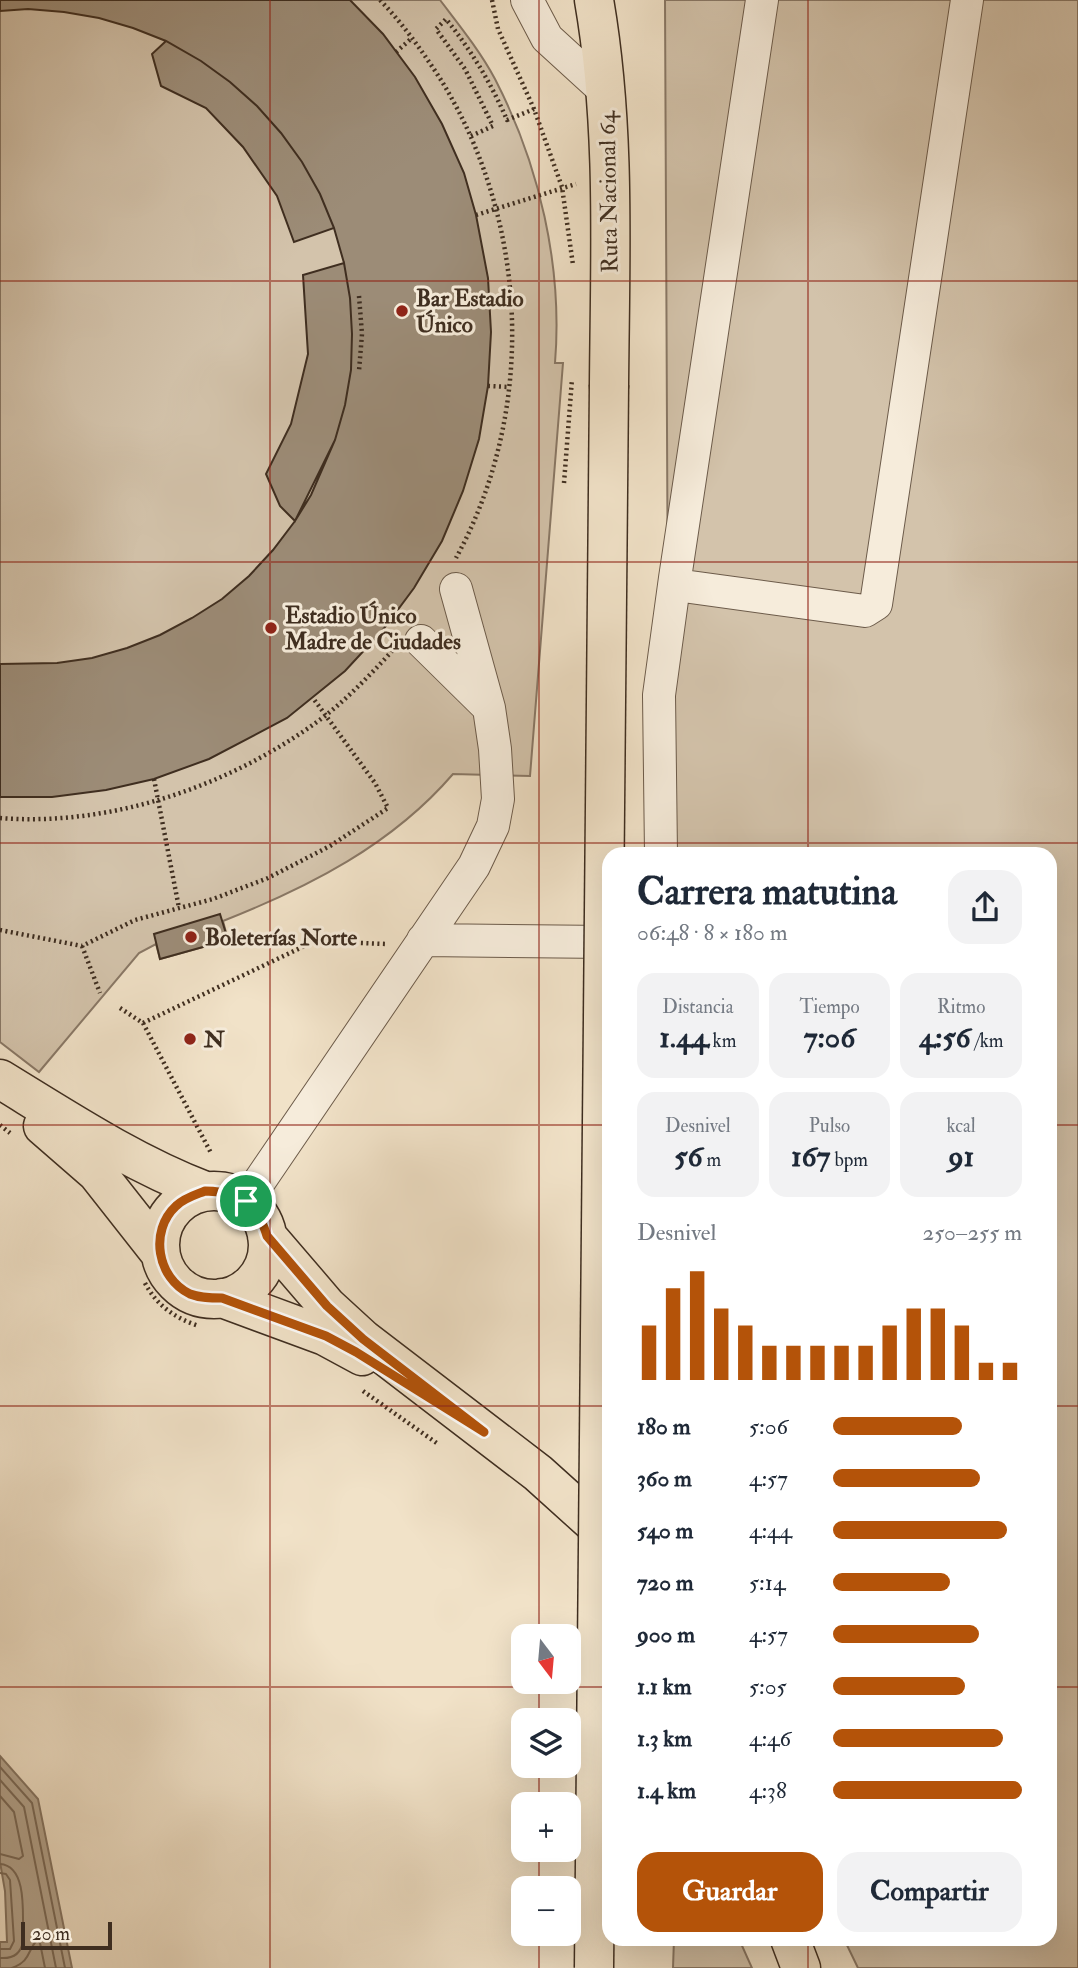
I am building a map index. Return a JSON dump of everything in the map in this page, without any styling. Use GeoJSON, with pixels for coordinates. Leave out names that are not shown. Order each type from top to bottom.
{"type":"FeatureCollection","features":[{"type":"Feature","properties":{"kind":"main road","name":"Ruta Nacional 64"},"geometry":{"type":"LineString","coordinates":[[594,0],[605,91],[610,174],[605,847]]}},
{"type":"Feature","properties":{"kind":"main road"},"geometry":{"type":"LineString","coordinates":[[0,1079],[162,1175],[205,1191],[227,1193],[246,1201],[263,1223],[267,1236],[267,1253],[262,1269],[252,1283],[238,1293],[222,1298],[205,1298],[182,1288],[165,1269],[160,1253],[160,1236],[165,1220],[175,1206],[205,1191]]}},
{"type":"Feature","properties":{"kind":"main road"},"geometry":{"type":"LineString","coordinates":[[0,1087],[97,1174],[160,1253]]}},
{"type":"Feature","properties":{"kind":"main road","name":"Ruta Nacional 64"},"geometry":{"type":"LineString","coordinates":[[594,1968],[602,1124]]}},
{"type":"Feature","properties":{"kind":"main road"},"geometry":{"type":"LineString","coordinates":[[267,1236],[327,1306],[354,1331],[538,1473],[602,1531]]}},
{"type":"Feature","properties":{"kind":"main road"},"geometry":{"type":"LineString","coordinates":[[222,1298],[326,1336],[484,1432]]}},
{"type":"Feature","properties":{"kind":"main road"},"geometry":{"type":"LineString","coordinates":[[793,1946],[801,1968]]}},
{"type":"Feature","properties":{"kind":"lane"},"geometry":{"type":"LineString","coordinates":[[527,0],[547,38],[605,91]]}},
{"type":"Feature","properties":{"kind":"lane"},"geometry":{"type":"LineString","coordinates":[[661,847],[659,695],[762,0]]}},
{"type":"Feature","properties":{"kind":"lane"},"geometry":{"type":"LineString","coordinates":[[675,578],[683,586],[865,611],[876,604],[967,0]]}},
{"type":"Feature","properties":{"kind":"lane"},"geometry":{"type":"LineString","coordinates":[[246,1201],[474,866],[493,826],[498,799],[489,708],[453,578]]}},
{"type":"Feature","properties":{"kind":"lane"},"geometry":{"type":"LineString","coordinates":[[410,642],[489,708]]}},
{"type":"Feature","properties":{"kind":"lane"},"geometry":{"type":"LineString","coordinates":[[423,940],[602,942]]}},
{"type":"Feature","properties":{"kind":"path"},"geometry":{"type":"LineString","coordinates":[[380,0],[412,38],[456,104],[471,136],[496,208],[508,265],[512,321],[509,387],[502,433],[487,487],[453,578]]}},
{"type":"Feature","properties":{"kind":"path"},"geometry":{"type":"LineString","coordinates":[[492,0],[498,29],[534,109],[562,187],[575,272]]}},
{"type":"Feature","properties":{"kind":"path"},"geometry":{"type":"LineString","coordinates":[[471,136],[493,126],[465,69],[436,29],[446,19],[478,62],[507,120],[534,109]]}},
{"type":"Feature","properties":{"kind":"path"},"geometry":{"type":"LineString","coordinates":[[396,52],[412,38]]}},
{"type":"Feature","properties":{"kind":"path"},"geometry":{"type":"LineString","coordinates":[[476,215],[536,195]]}},
{"type":"Feature","properties":{"kind":"path"},"geometry":{"type":"LineString","coordinates":[[359,296],[362,334],[359,371]]}},
{"type":"Feature","properties":{"kind":"path"},"geometry":{"type":"LineString","coordinates":[[564,482],[572,372]]}},
{"type":"Feature","properties":{"kind":"path"},"geometry":{"type":"LineString","coordinates":[[488,386],[509,387]]}},
{"type":"Feature","properties":{"kind":"path"},"geometry":{"type":"LineString","coordinates":[[0,818],[64,817],[120,809],[158,800],[228,774],[278,747],[325,715],[410,642]]}},
{"type":"Feature","properties":{"kind":"path"},"geometry":{"type":"LineString","coordinates":[[0,930],[82,946],[135,920],[213,899],[268,878],[330,846],[388,808],[374,783],[313,698]]}},
{"type":"Feature","properties":{"kind":"path"},"geometry":{"type":"LineString","coordinates":[[154,779],[179,909]]}},
{"type":"Feature","properties":{"kind":"path"},"geometry":{"type":"LineString","coordinates":[[143,1023],[315,941],[387,944]]}},
{"type":"Feature","properties":{"kind":"path"},"geometry":{"type":"LineString","coordinates":[[82,946],[100,993]]}},
{"type":"Feature","properties":{"kind":"path"},"geometry":{"type":"LineString","coordinates":[[120,1008],[143,1023],[211,1153]]}},
{"type":"Feature","properties":{"kind":"shaded area","name":"Estadio Único Madre de Ciudades"},"geometry":{"type":"Polygon","coordinates":[[[0,0],[440,0],[495,79],[524,146],[544,216],[551,253],[557,326],[555,363],[563,363],[530,776],[453,774],[429,799],[376,843],[287,894],[223,921],[228,940],[160,959],[156,944],[139,953],[39,1072],[0,1042],[0,0]]]}},
{"type":"Feature","properties":{"kind":"shaded area"},"geometry":{"type":"Polygon","coordinates":[[[665,0],[1078,0],[1078,1968],[858,1968],[847,1946],[1057,1946],[1057,847],[669,847],[665,0]]]}},
{"type":"Feature","properties":{"kind":"shaded area"},"geometry":{"type":"Polygon","coordinates":[[[674,1946],[742,1946],[752,1968],[673,1968],[674,1946]]]}},
{"type":"Feature","properties":{"kind":"water"},"geometry":{"type":"Polygon","coordinates":[[[0,1756],[38,1799],[72,1968],[0,1968],[0,1942],[7,1942],[5,1891],[0,1862],[0,1756]]]}},
{"type":"Feature","properties":{"kind":"building","name":"Estadio Único Madre de Ciudades"},"geometry":{"type":"Polygon","coordinates":[[[0,0],[350,0],[383,34],[415,77],[442,124],[464,173],[476,215],[488,278],[491,332],[488,386],[479,439],[463,491],[442,541],[414,588],[382,631],[345,671],[287,718],[209,759],[154,779],[106,790],[52,797],[0,797],[0,664],[57,663],[92,658],[127,648],[192,618],[222,599],[249,576],[295,521],[311,495],[335,440],[351,370],[350,298],[334,228],[320,194],[281,133],[257,106],[230,82],[166,41],[133,28],[64,12],[28,9],[0,11],[0,0]]]}},
{"type":"Feature","properties":{"kind":"building"},"geometry":{"type":"Polygon","coordinates":[[[166,41],[201,61],[257,106],[302,162],[320,194],[334,228],[294,242],[277,196],[243,147],[206,108],[161,86],[152,54],[166,41]]]}},
{"type":"Feature","properties":{"kind":"building"},"geometry":{"type":"Polygon","coordinates":[[[344,263],[352,334],[351,370],[345,405],[335,440],[295,521],[280,506],[266,474],[291,424],[308,354],[303,275],[344,263]]]}},
{"type":"Feature","properties":{"kind":"building","name":"Boleterías Norte"},"geometry":{"type":"Polygon","coordinates":[[[220,914],[228,940],[160,959],[154,934],[220,914]]]}},
{"type":"Feature","properties":{"kind":"place","name":"Bar Estadio Único"},"geometry":{"type":"Point","coordinates":[402,311]}},
{"type":"Feature","properties":{"kind":"place","name":"Estadio Único Madre de Ciudades"},"geometry":{"type":"Point","coordinates":[271,628]}},
{"type":"Feature","properties":{"kind":"place","name":"Boleterías Norte"},"geometry":{"type":"Point","coordinates":[191,937]}},
{"type":"Feature","properties":{"kind":"place","name":"N"},"geometry":{"type":"Point","coordinates":[190,1039]}},
{"type":"Feature","properties":{"kind":"route"},"geometry":{"type":"LineString","coordinates":[[205,1191],[234,1194],[246,1201],[256,1211],[267,1236],[327,1306],[363,1339],[484,1432],[326,1336],[222,1298],[205,1298],[189,1293],[175,1283],[165,1269],[160,1253],[160,1236],[165,1220],[175,1206],[205,1191]]}}]}
